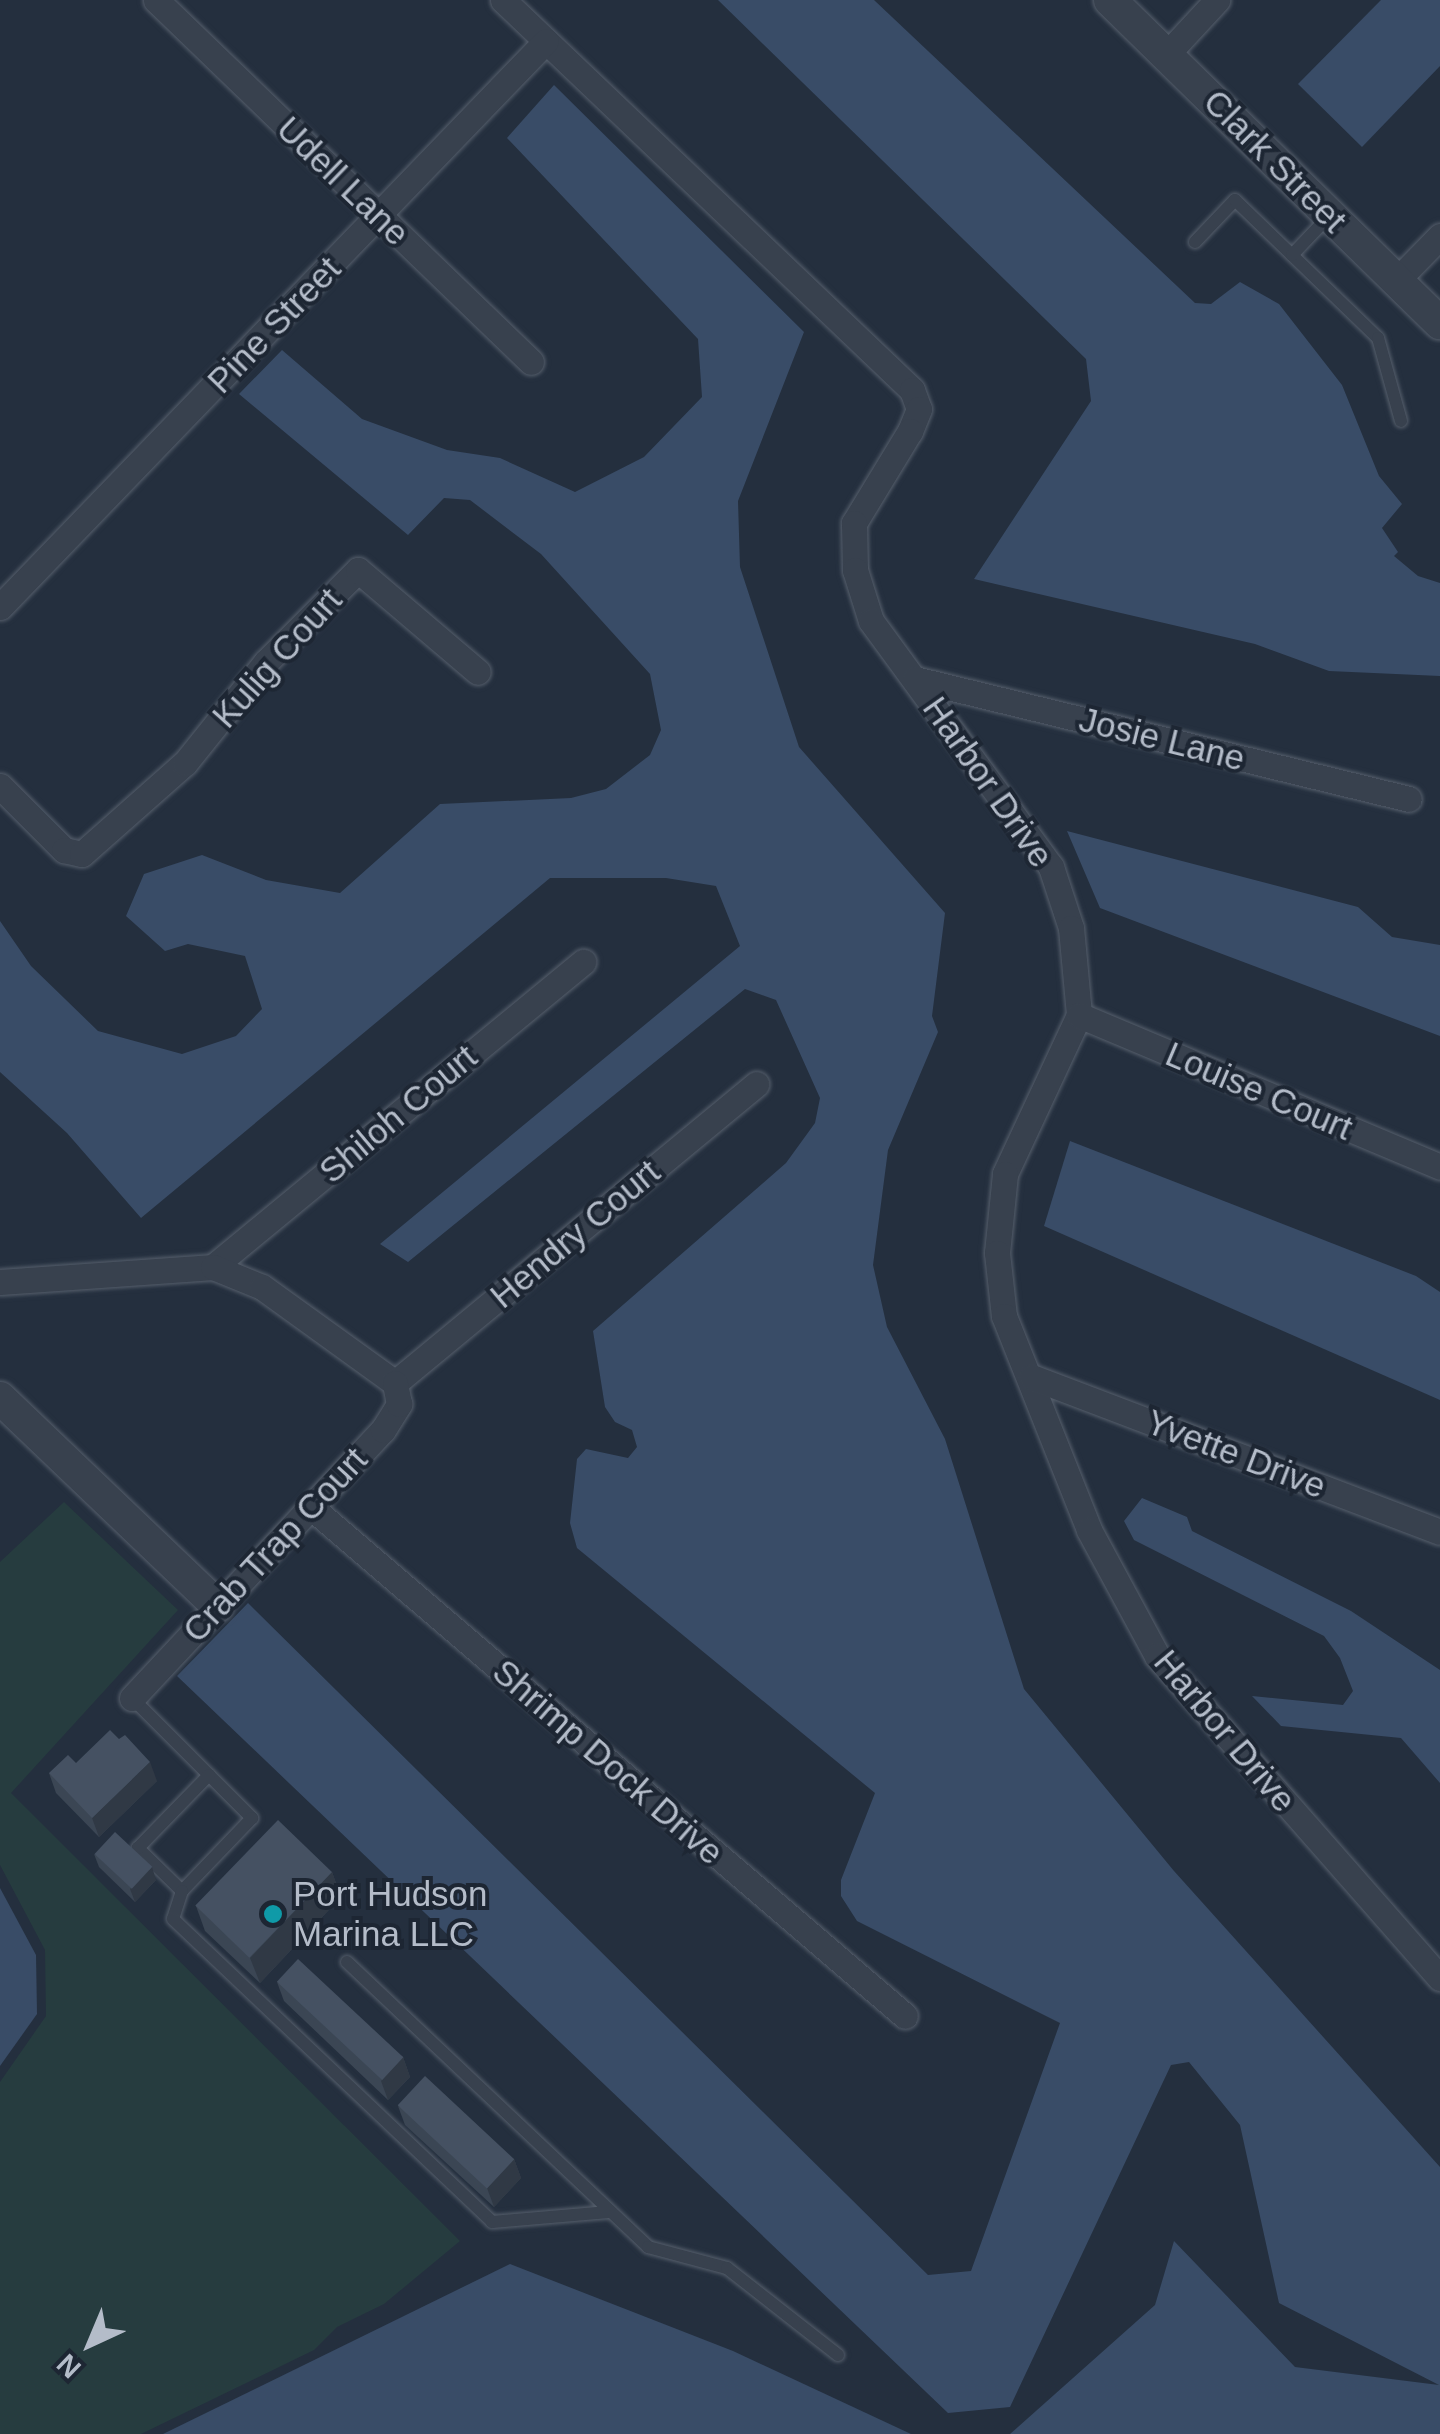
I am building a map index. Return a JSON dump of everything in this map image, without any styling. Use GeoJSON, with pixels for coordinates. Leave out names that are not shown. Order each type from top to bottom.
{"type":"FeatureCollection","features":[{"type":"Feature","properties":{"kind":"street","name":"Udell Lane"},"geometry":{"type":"LineString","coordinates":[[156,0],[531,362]]}},
{"type":"Feature","properties":{"kind":"street","name":"Harbor Drive"},"geometry":{"type":"LineString","coordinates":[[503,0],[912,390],[920,409],[854,523],[855,570],[871,621],[1051,868],[1071,928],[1079,1016],[1005,1174],[997,1253],[1004,1316],[1032,1377],[1089,1530],[1157,1656],[1440,1978]]}},
{"type":"Feature","properties":{"kind":"street","name":"Clark Street"},"geometry":{"type":"LineString","coordinates":[[1110,0],[1440,323]]}},
{"type":"Feature","properties":{"kind":"street"},"geometry":{"type":"LineString","coordinates":[[1167,54],[1217,0]]}},
{"type":"Feature","properties":{"kind":"street","name":"Pine Street"},"geometry":{"type":"LineString","coordinates":[[0,607],[546,41]]}},
{"type":"Feature","properties":{"kind":"street"},"geometry":{"type":"LineString","coordinates":[[1396,281],[1440,236]]}},
{"type":"Feature","properties":{"kind":"street","name":"Kulig Court"},"geometry":{"type":"LineString","coordinates":[[0,786],[64,850],[82,854],[185,763],[266,662],[358,570],[478,672]]}},
{"type":"Feature","properties":{"kind":"street","name":"Josie Lane"},"geometry":{"type":"LineString","coordinates":[[915,678],[1409,799]]}},
{"type":"Feature","properties":{"kind":"street","name":"Shiloh Court"},"geometry":{"type":"LineString","coordinates":[[213,1267],[583,962]]}},
{"type":"Feature","properties":{"kind":"street","name":"Louise Court"},"geometry":{"type":"LineString","coordinates":[[1079,1016],[1440,1167]]}},
{"type":"Feature","properties":{"kind":"street","name":"Hendry Court"},"geometry":{"type":"LineString","coordinates":[[394,1383],[756,1084]]}},
{"type":"Feature","properties":{"kind":"street"},"geometry":{"type":"LineString","coordinates":[[0,1282],[213,1267],[262,1287],[394,1383]]}},
{"type":"Feature","properties":{"kind":"street","name":"Yvette Drive"},"geometry":{"type":"LineString","coordinates":[[1032,1377],[1440,1532]]}},
{"type":"Feature","properties":{"kind":"street","name":"Crab Trap Court"},"geometry":{"type":"LineString","coordinates":[[132,1698],[382,1430],[399,1404],[394,1383]]}},
{"type":"Feature","properties":{"kind":"street"},"geometry":{"type":"LineString","coordinates":[[0,1398],[218,1606]]}},
{"type":"Feature","properties":{"kind":"street","name":"Shrimp Dock Drive"},"geometry":{"type":"LineString","coordinates":[[311,1507],[905,2016]]}},
{"type":"Feature","properties":{"kind":"lane"},"geometry":{"type":"LineString","coordinates":[[1195,242],[1234,200],[1378,338],[1401,421]]}},
{"type":"Feature","properties":{"kind":"lane"},"geometry":{"type":"LineString","coordinates":[[1292,255],[1330,215]]}},
{"type":"Feature","properties":{"kind":"lane"},"geometry":{"type":"LineString","coordinates":[[132,1698],[252,1818],[182,1891],[173,1919],[492,2222],[609,2212]]}},
{"type":"Feature","properties":{"kind":"lane"},"geometry":{"type":"LineString","coordinates":[[182,1891],[138,1848],[209,1775]]}},
{"type":"Feature","properties":{"kind":"lane"},"geometry":{"type":"LineString","coordinates":[[347,1962],[648,2247],[727,2268],[838,2355]]}},
{"type":"Feature","properties":{"kind":"green space"},"geometry":{"type":"Polygon","coordinates":[[[64,1502],[178,1610],[11,1793],[460,2241],[384,2304],[337,2327],[314,2350],[141,2434],[0,2434],[0,2082],[46,2016],[45,1950],[0,1865],[0,1562],[64,1502]]]}},
{"type":"Feature","properties":{"kind":"water"},"geometry":{"type":"Polygon","coordinates":[[[718,0],[874,0],[1195,303],[1211,304],[1240,282],[1279,304],[1342,385],[1379,476],[1402,504],[1382,528],[1398,552],[1394,556],[1418,576],[1440,583],[1440,676],[1329,671],[1255,644],[974,579],[1091,401],[1086,359],[718,0]]]}},
{"type":"Feature","properties":{"kind":"water"},"geometry":{"type":"Polygon","coordinates":[[[1381,0],[1440,0],[1440,66],[1362,147],[1298,84],[1381,0]]]}},
{"type":"Feature","properties":{"kind":"water"},"geometry":{"type":"Polygon","coordinates":[[[554,85],[804,332],[738,501],[740,567],[799,747],[945,913],[932,1016],[938,1032],[888,1150],[873,1265],[887,1327],[945,1439],[1024,1689],[1174,1871],[1440,2167],[1440,2434],[1010,2434],[1155,2305],[1174,2241],[1295,2367],[1439,2385],[1279,2303],[1240,2125],[1189,2062],[1171,2065],[1010,2407],[948,2413],[177,1676],[248,1603],[928,2275],[971,2271],[1060,2023],[857,1921],[841,1896],[841,1880],[875,1793],[577,1548],[570,1523],[577,1459],[586,1449],[628,1458],[637,1447],[632,1430],[615,1422],[605,1407],[593,1331],[786,1163],[815,1123],[820,1098],[776,1000],[745,989],[408,1262],[380,1244],[740,946],[716,886],[666,878],[550,878],[141,1218],[67,1133],[0,1072],[0,921],[31,966],[98,1031],[182,1054],[236,1036],[262,1009],[245,956],[188,944],[165,951],[126,916],[144,874],[202,855],[266,880],[340,893],[440,804],[571,798],[606,789],[650,755],[661,730],[650,674],[541,554],[470,500],[444,498],[408,535],[239,394],[282,350],[362,419],[447,450],[500,458],[575,492],[644,457],[702,397],[698,339],[507,138],[554,85]]]}},
{"type":"Feature","properties":{"kind":"water"},"geometry":{"type":"Polygon","coordinates":[[[1067,831],[1358,907],[1392,937],[1440,945],[1440,1036],[1100,908],[1067,831]]]}},
{"type":"Feature","properties":{"kind":"water"},"geometry":{"type":"Polygon","coordinates":[[[1070,1141],[1416,1276],[1440,1292],[1440,1400],[1044,1226],[1070,1141]]]}},
{"type":"Feature","properties":{"kind":"water"},"geometry":{"type":"Polygon","coordinates":[[[1142,1498],[1187,1517],[1192,1531],[1351,1611],[1440,1670],[1440,1783],[1401,1738],[1281,1726],[1252,1696],[1343,1705],[1353,1691],[1340,1658],[1324,1636],[1134,1540],[1124,1521],[1142,1498]]]}},
{"type":"Feature","properties":{"kind":"water"},"geometry":{"type":"Polygon","coordinates":[[[0,1888],[36,1955],[37,2014],[0,2066],[0,1888]]]}},
{"type":"Feature","properties":{"kind":"water"},"geometry":{"type":"Polygon","coordinates":[[[510,2264],[733,2351],[911,2434],[163,2434],[510,2264]]]}},
{"type":"Feature","properties":{"kind":"building"},"geometry":{"type":"Polygon","coordinates":[[[110,1730],[119,1739],[125,1735],[150,1762],[92,1818],[49,1773],[68,1755],[76,1763],[110,1730]]]}},
{"type":"Feature","properties":{"kind":"building","name":"Port Hudson Marina LLC"},"geometry":{"type":"Polygon","coordinates":[[[278,1820],[332,1872],[249,1958],[195,1906],[278,1820]]]}},
{"type":"Feature","properties":{"kind":"building"},"geometry":{"type":"Polygon","coordinates":[[[115,1832],[152,1867],[132,1889],[95,1854],[115,1832]]]}},
{"type":"Feature","properties":{"kind":"building"},"geometry":{"type":"Polygon","coordinates":[[[298,1959],[403,2057],[382,2080],[277,1982],[298,1959]]]}},
{"type":"Feature","properties":{"kind":"building"},"geometry":{"type":"Polygon","coordinates":[[[425,2076],[514,2159],[487,2188],[398,2105],[425,2076]]]}},
{"type":"Feature","properties":{"kind":"place","name":"Port Hudson Marina LLC"},"geometry":{"type":"Point","coordinates":[273,1914]}}]}
